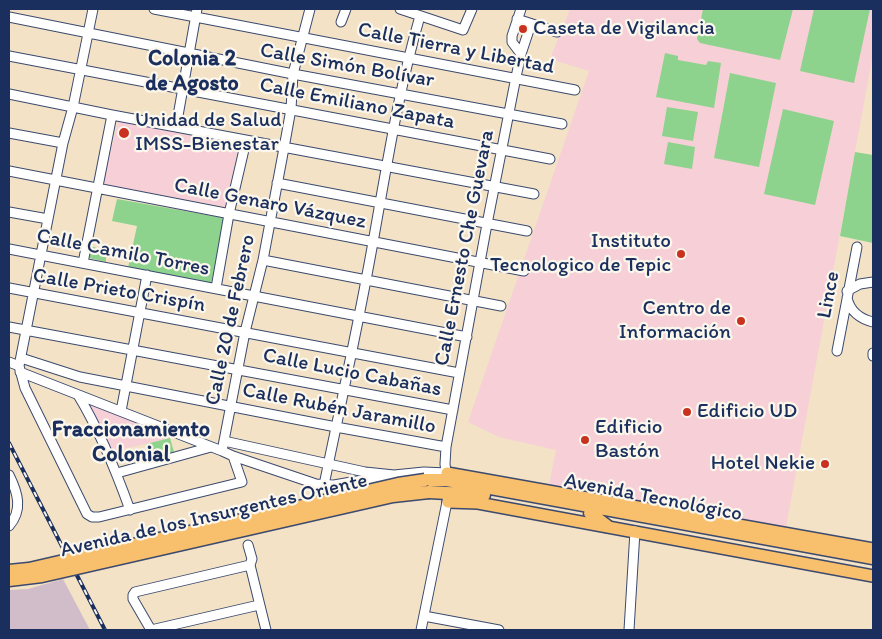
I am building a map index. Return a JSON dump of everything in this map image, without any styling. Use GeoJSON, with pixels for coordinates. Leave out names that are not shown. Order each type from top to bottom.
{"type":"FeatureCollection","features":[{"type":"Feature","properties":{"kind":"highway","name":"Avenida de los Insurgentes Oriente"},"geometry":{"type":"LineString","coordinates":[[9,571],[29,569],[398,484],[427,486]]}},
{"type":"Feature","properties":{"kind":"highway","name":"Avenida Tecnológico"},"geometry":{"type":"LineString","coordinates":[[427,486],[447,487],[670,521],[873,566]]}},
{"type":"Feature","properties":{"kind":"highway","name":"Avenida de los Insurgentes Oriente"},"geometry":{"type":"LineString","coordinates":[[9,580],[42,576],[393,496],[427,486]]}},
{"type":"Feature","properties":{"kind":"highway","name":"Avenida Tecnológico"},"geometry":{"type":"LineString","coordinates":[[447,487],[873,566]]}},
{"type":"Feature","properties":{"kind":"highway"},"geometry":{"type":"LineString","coordinates":[[590,513],[607,526]]}},
{"type":"Feature","properties":{"kind":"highway"},"geometry":{"type":"LineString","coordinates":[[670,521],[692,516]]}},
{"type":"Feature","properties":{"kind":"main road","name":"Avenida Tecnológico"},"geometry":{"type":"LineString","coordinates":[[447,487],[692,516],[873,549]]}},
{"type":"Feature","properties":{"kind":"main road","name":"Avenida Tecnológico"},"geometry":{"type":"LineString","coordinates":[[447,487],[478,503],[635,531],[873,566]]}},
{"type":"Feature","properties":{"kind":"street"},"geometry":{"type":"LineString","coordinates":[[93,9],[73,107],[63,143],[26,330],[20,365],[25,388],[87,514],[92,517],[130,510],[242,482],[233,456],[223,446]]}},
{"type":"Feature","properties":{"kind":"street","name":"Calle Tierra y Libertad"},"geometry":{"type":"LineString","coordinates":[[154,9],[196,13],[302,37],[516,77],[575,90]]}},
{"type":"Feature","properties":{"kind":"street","name":"Calle 20 de Febrero"},"geometry":{"type":"LineString","coordinates":[[223,446],[245,332],[263,260],[291,109],[293,74],[310,9]]}},
{"type":"Feature","properties":{"kind":"street"},"geometry":{"type":"LineString","coordinates":[[341,22],[346,9]]}},
{"type":"Feature","properties":{"kind":"street"},"geometry":{"type":"LineString","coordinates":[[400,9],[463,30],[472,9]]}},
{"type":"Feature","properties":{"kind":"street"},"geometry":{"type":"LineString","coordinates":[[521,9],[512,36],[512,42],[521,54]]}},
{"type":"Feature","properties":{"kind":"street"},"geometry":{"type":"LineString","coordinates":[[176,126],[196,13]]}},
{"type":"Feature","properties":{"kind":"street"},"geometry":{"type":"LineString","coordinates":[[324,485],[366,280],[408,57],[420,16]]}},
{"type":"Feature","properties":{"kind":"street","name":"Calle Simón Bolívar"},"geometry":{"type":"LineString","coordinates":[[9,17],[293,74],[562,124]]}},
{"type":"Feature","properties":{"kind":"street"},"geometry":{"type":"LineString","coordinates":[[517,19],[557,32]]}},
{"type":"Feature","properties":{"kind":"street","name":"Calle Ernesto Che Guevara"},"geometry":{"type":"LineString","coordinates":[[421,630],[447,487],[446,447],[472,301],[516,77],[531,24]]}},
{"type":"Feature","properties":{"kind":"street","name":"Calle Emiliano Zapata"},"geometry":{"type":"LineString","coordinates":[[9,56],[550,159]]}},
{"type":"Feature","properties":{"kind":"street"},"geometry":{"type":"LineString","coordinates":[[9,94],[112,116],[176,126],[246,141],[534,194]]}},
{"type":"Feature","properties":{"kind":"street"},"geometry":{"type":"LineString","coordinates":[[83,263],[112,116]]}},
{"type":"Feature","properties":{"kind":"street"},"geometry":{"type":"LineString","coordinates":[[9,133],[63,143]]}},
{"type":"Feature","properties":{"kind":"street"},"geometry":{"type":"LineString","coordinates":[[216,288],[246,141]]}},
{"type":"Feature","properties":{"kind":"street","name":"Calle Genaro Vázquez"},"geometry":{"type":"LineString","coordinates":[[9,171],[524,271]]}},
{"type":"Feature","properties":{"kind":"street"},"geometry":{"type":"LineString","coordinates":[[277,183],[527,231]]}},
{"type":"Feature","properties":{"kind":"street"},"geometry":{"type":"LineString","coordinates":[[9,212],[48,220]]}},
{"type":"Feature","properties":{"kind":"street","name":"Lince"},"geometry":{"type":"LineString","coordinates":[[837,351],[857,247]]}},
{"type":"Feature","properties":{"kind":"street","name":"Calle Camilo Torres"},"geometry":{"type":"LineString","coordinates":[[9,249],[467,337]]}},
{"type":"Feature","properties":{"kind":"street"},"geometry":{"type":"LineString","coordinates":[[263,260],[500,306]]}},
{"type":"Feature","properties":{"kind":"street"},"geometry":{"type":"LineString","coordinates":[[121,411],[147,275]]}},
{"type":"Feature","properties":{"kind":"street"},"geometry":{"type":"LineString","coordinates":[[873,282],[860,284],[849,291],[848,303],[852,310],[860,317],[873,322]]}},
{"type":"Feature","properties":{"kind":"street","name":"Calle Prieto Crispín"},"geometry":{"type":"LineString","coordinates":[[9,288],[459,373]]}},
{"type":"Feature","properties":{"kind":"street","name":"Calle Lucio Cabañas"},"geometry":{"type":"LineString","coordinates":[[9,327],[453,410]]}},
{"type":"Feature","properties":{"kind":"street"},"geometry":{"type":"LineString","coordinates":[[9,362],[20,365],[78,395],[211,447]]}},
{"type":"Feature","properties":{"kind":"street","name":"Calle Rubén Jaramillo"},"geometry":{"type":"LineString","coordinates":[[20,365],[446,447]]}},
{"type":"Feature","properties":{"kind":"street"},"geometry":{"type":"LineString","coordinates":[[78,395],[117,473],[130,510]]}},
{"type":"Feature","properties":{"kind":"street"},"geometry":{"type":"LineString","coordinates":[[117,473],[211,447],[223,446],[394,475]]}},
{"type":"Feature","properties":{"kind":"street"},"geometry":{"type":"LineString","coordinates":[[233,456],[316,484],[334,485],[424,472],[447,487]]}},
{"type":"Feature","properties":{"kind":"street"},"geometry":{"type":"LineString","coordinates":[[9,475],[16,489],[18,506],[17,513],[9,526]]}},
{"type":"Feature","properties":{"kind":"street"},"geometry":{"type":"LineString","coordinates":[[629,630],[635,531]]}},
{"type":"Feature","properties":{"kind":"street"},"geometry":{"type":"LineString","coordinates":[[248,544],[252,559],[250,565],[266,630]]}},
{"type":"Feature","properties":{"kind":"street"},"geometry":{"type":"LineString","coordinates":[[250,565],[135,592],[133,599],[151,630],[259,605]]}},
{"type":"Feature","properties":{"kind":"street"},"geometry":{"type":"LineString","coordinates":[[424,616],[499,630]]}},
{"type":"Feature","properties":{"kind":"shaded area","name":"Instituto Tecnologico de Tepic"},"geometry":{"type":"Polygon","coordinates":[[[570,9],[873,9],[873,54],[786,527],[549,485],[556,450],[499,437],[468,422],[589,71],[550,59],[570,9]]]}},
{"type":"Feature","properties":{"kind":"shaded area"},"geometry":{"type":"Polygon","coordinates":[[[118,121],[239,145],[225,207],[103,184],[118,121]]]}},
{"type":"Feature","properties":{"kind":"shaded area"},"geometry":{"type":"Polygon","coordinates":[[[88,403],[175,437],[110,452],[88,403]]]}},
{"type":"Feature","properties":{"kind":"shaded area"},"geometry":{"type":"Polygon","coordinates":[[[63,579],[90,630],[9,630],[9,590],[28,589],[63,579]]]}},
{"type":"Feature","properties":{"kind":"green space"},"geometry":{"type":"Polygon","coordinates":[[[703,9],[793,9],[780,60],[700,43],[697,39],[703,9]]]}},
{"type":"Feature","properties":{"kind":"green space"},"geometry":{"type":"Polygon","coordinates":[[[814,9],[870,9],[854,83],[800,71],[814,9]]]}},
{"type":"Feature","properties":{"kind":"green space"},"geometry":{"type":"Polygon","coordinates":[[[665,53],[678,56],[678,60],[706,65],[708,61],[721,63],[714,108],[656,97],[665,53]]]}},
{"type":"Feature","properties":{"kind":"green space"},"geometry":{"type":"Polygon","coordinates":[[[730,73],[776,83],[759,167],[714,158],[730,73]]]}},
{"type":"Feature","properties":{"kind":"green space"},"geometry":{"type":"Polygon","coordinates":[[[667,107],[698,112],[693,141],[662,136],[667,107]]]}},
{"type":"Feature","properties":{"kind":"green space"},"geometry":{"type":"Polygon","coordinates":[[[783,109],[834,121],[815,205],[764,194],[783,109]]]}},
{"type":"Feature","properties":{"kind":"green space"},"geometry":{"type":"Polygon","coordinates":[[[668,142],[695,147],[692,169],[664,164],[668,142]]]}},
{"type":"Feature","properties":{"kind":"green space"},"geometry":{"type":"Polygon","coordinates":[[[855,152],[873,155],[873,243],[840,236],[855,152]]]}},
{"type":"Feature","properties":{"kind":"green space"},"geometry":{"type":"Polygon","coordinates":[[[117,199],[224,218],[211,284],[128,268],[137,226],[112,221],[117,199]]]}},
{"type":"Feature","properties":{"kind":"green space"},"geometry":{"type":"Polygon","coordinates":[[[91,247],[95,247],[99,254],[106,257],[106,262],[89,258],[91,247]]]}},
{"type":"Feature","properties":{"kind":"green space"},"geometry":{"type":"Polygon","coordinates":[[[170,438],[174,452],[149,458],[146,444],[170,438]]]}},
{"type":"Feature","properties":{"kind":"railway"},"geometry":{"type":"LineString","coordinates":[[9,443],[105,630]]}},
{"type":"Feature","properties":{"kind":"place","name":"Caseta de Vigilancia"},"geometry":{"type":"Point","coordinates":[523,29]}},
{"type":"Feature","properties":{"kind":"place","name":"Unidad de Salud IMSS-Bienestar"},"geometry":{"type":"Point","coordinates":[124,133]}},
{"type":"Feature","properties":{"kind":"place","name":"Instituto Tecnologico de Tepic"},"geometry":{"type":"Point","coordinates":[681,254]}},
{"type":"Feature","properties":{"kind":"place","name":"Centro de Información"},"geometry":{"type":"Point","coordinates":[741,321]}},
{"type":"Feature","properties":{"kind":"place","name":"Edificio UD"},"geometry":{"type":"Point","coordinates":[687,412]}},
{"type":"Feature","properties":{"kind":"place","name":"Edificio Bastón"},"geometry":{"type":"Point","coordinates":[585,440]}},
{"type":"Feature","properties":{"kind":"place","name":"Hotel Nekie"},"geometry":{"type":"Point","coordinates":[825,464]}},
{"type":"Feature","properties":{"kind":"district","name":"Colonia 2 de Agosto"},"geometry":{"type":"Point","coordinates":[192,72]}},
{"type":"Feature","properties":{"kind":"district","name":"Fraccionamiento Colonial"},"geometry":{"type":"Point","coordinates":[131,442]}}]}
